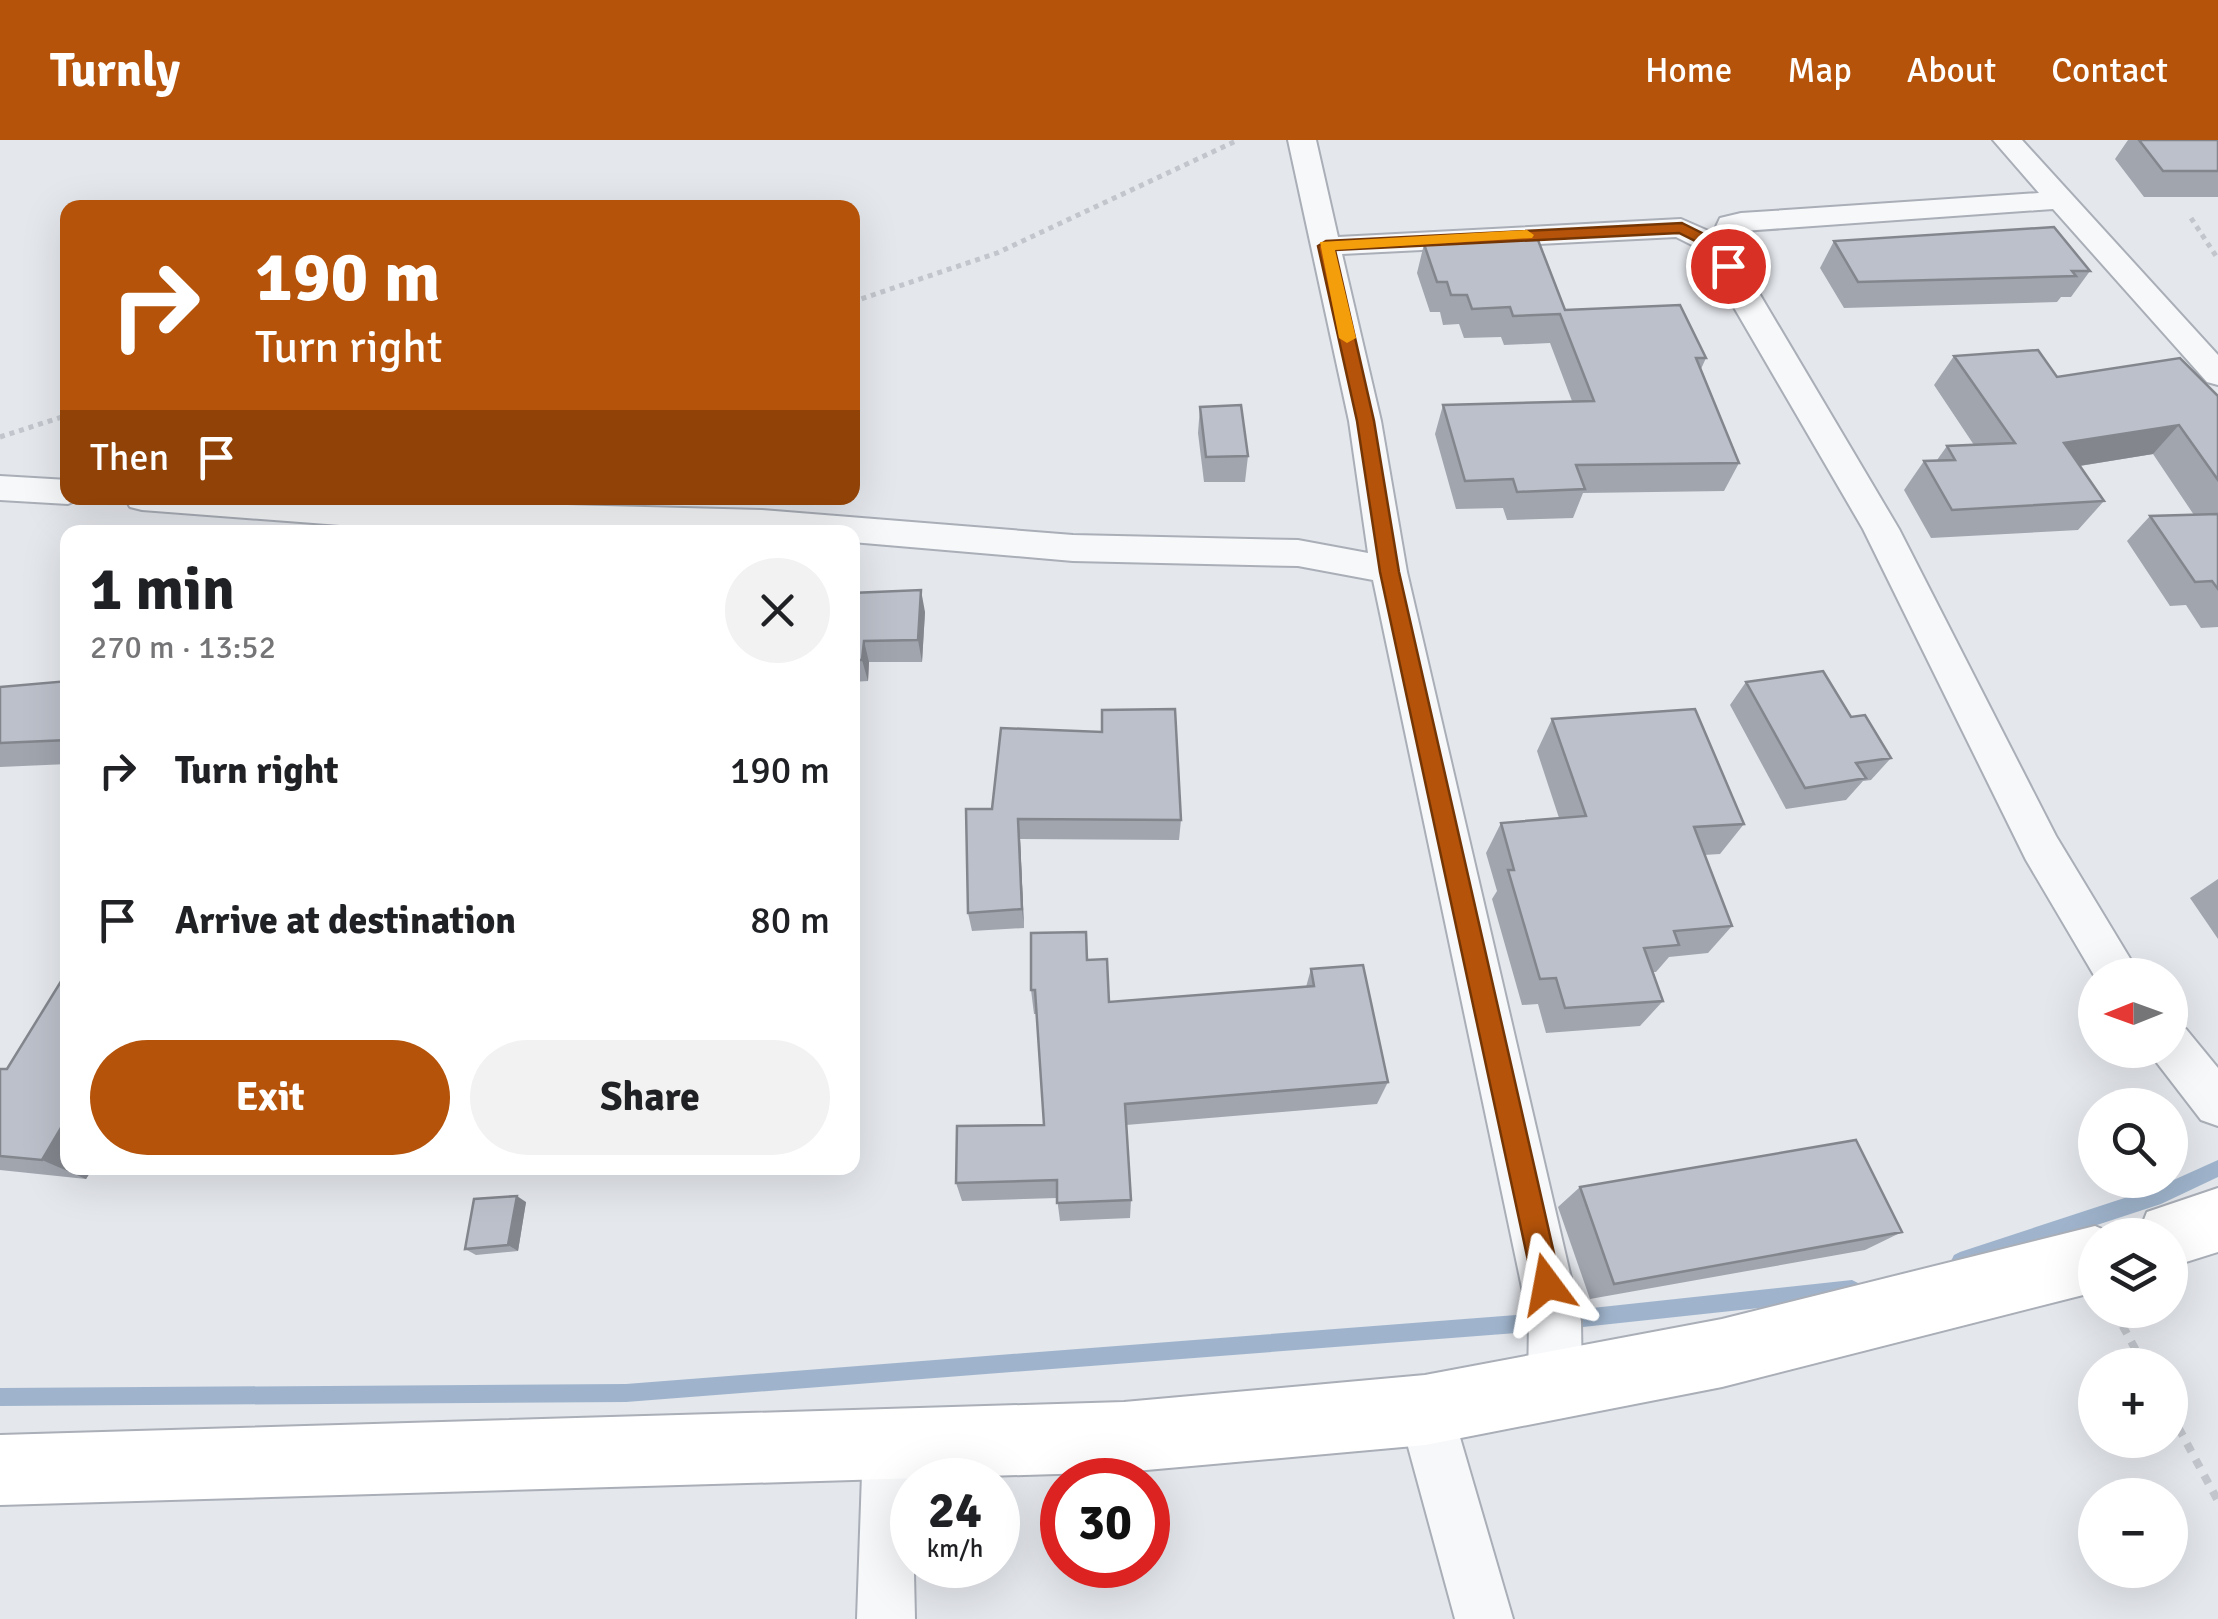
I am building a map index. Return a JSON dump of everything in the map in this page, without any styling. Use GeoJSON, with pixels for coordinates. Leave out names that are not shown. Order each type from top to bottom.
{"type":"FeatureCollection","features":[{"type":"Feature","properties":{"kind":"main road"},"geometry":{"type":"LineString","coordinates":[[2188,1229],[2218,1220]]}},
{"type":"Feature","properties":{"kind":"main road"},"geometry":{"type":"LineString","coordinates":[[0,1470],[1124,1437],[1425,1410],[1722,1354],[2078,1263]]}},
{"type":"Feature","properties":{"kind":"street"},"geometry":{"type":"LineString","coordinates":[[1302,140],[1366,421],[1390,572],[1555,1322],[1555,1386]]}},
{"type":"Feature","properties":{"kind":"street"},"geometry":{"type":"LineString","coordinates":[[2007,140],[2212,363]]}},
{"type":"Feature","properties":{"kind":"street"},"geometry":{"type":"LineString","coordinates":[[1326,246],[1682,228],[2059,200]]}},
{"type":"Feature","properties":{"kind":"street"},"geometry":{"type":"LineString","coordinates":[[1728,266],[1724,244],[1730,224]]}},
{"type":"Feature","properties":{"kind":"street"},"geometry":{"type":"LineString","coordinates":[[1682,228],[1710,243],[1728,266],[1881,529],[2041,848],[2108,958]]}},
{"type":"Feature","properties":{"kind":"street"},"geometry":{"type":"LineString","coordinates":[[0,488],[60,492]]}},
{"type":"Feature","properties":{"kind":"street"},"geometry":{"type":"LineString","coordinates":[[234,505],[353,514],[798,525]]}},
{"type":"Feature","properties":{"kind":"street"},"geometry":{"type":"LineString","coordinates":[[860,530],[1073,548],[1298,554],[1340,558],[1390,572]]}},
{"type":"Feature","properties":{"kind":"street"},"geometry":{"type":"LineString","coordinates":[[2188,1066],[2218,1104]]}},
{"type":"Feature","properties":{"kind":"street"},"geometry":{"type":"LineString","coordinates":[[1425,1410],[1484,1619]]}},
{"type":"Feature","properties":{"kind":"street"},"geometry":{"type":"LineString","coordinates":[[886,1619],[890,1445]]}},
{"type":"Feature","properties":{"kind":"path"},"geometry":{"type":"LineString","coordinates":[[860,299],[997,254],[1238,140]]}},
{"type":"Feature","properties":{"kind":"path"},"geometry":{"type":"LineString","coordinates":[[2191,218],[2218,259]]}},
{"type":"Feature","properties":{"kind":"path"},"geometry":{"type":"LineString","coordinates":[[0,437],[60,418]]}},
{"type":"Feature","properties":{"kind":"path"},"geometry":{"type":"LineString","coordinates":[[2188,1445],[2218,1500]]}},
{"type":"Feature","properties":{"kind":"building"},"geometry":{"type":"Polygon","coordinates":[[[2139,140],[2218,140],[2218,171],[2163,171],[2139,140]]]}},
{"type":"Feature","properties":{"kind":"building"},"geometry":{"type":"Polygon","coordinates":[[[2054,227],[2090,271],[2072,271],[2076,276],[1858,282],[1834,241],[2054,227]]]}},
{"type":"Feature","properties":{"kind":"building"},"geometry":{"type":"Polygon","coordinates":[[[1518,234],[1521,240],[1538,240],[1565,310],[1680,305],[1706,358],[1696,358],[1739,463],[1576,465],[1585,489],[1517,492],[1513,479],[1465,481],[1443,405],[1594,401],[1560,314],[1513,316],[1510,307],[1472,309],[1467,295],[1451,295],[1447,282],[1437,282],[1424,244],[1446,243],[1444,236],[1518,234]]]}},
{"type":"Feature","properties":{"kind":"building"},"geometry":{"type":"Polygon","coordinates":[[[2038,350],[2057,377],[2180,358],[2218,396],[2218,480],[2179,425],[2064,443],[2104,501],[1952,510],[1924,461],[1955,460],[1947,446],[2015,443],[1954,356],[2038,350]]]}},
{"type":"Feature","properties":{"kind":"building"},"geometry":{"type":"Polygon","coordinates":[[[1241,405],[1248,456],[1206,457],[1200,407],[1241,405]]]}},
{"type":"Feature","properties":{"kind":"building"},"geometry":{"type":"Polygon","coordinates":[[[2218,514],[2218,589],[2212,581],[2195,582],[2150,516],[2218,514]]]}},
{"type":"Feature","properties":{"kind":"building"},"geometry":{"type":"Polygon","coordinates":[[[921,590],[918,640],[864,641],[860,660],[860,593],[921,590]]]}},
{"type":"Feature","properties":{"kind":"building"},"geometry":{"type":"Polygon","coordinates":[[[1823,671],[1851,717],[1865,715],[1891,758],[1856,763],[1866,778],[1805,788],[1746,682],[1823,671]]]}},
{"type":"Feature","properties":{"kind":"building"},"geometry":{"type":"Polygon","coordinates":[[[60,682],[60,740],[0,743],[0,687],[60,682]]]}},
{"type":"Feature","properties":{"kind":"building"},"geometry":{"type":"Polygon","coordinates":[[[1175,709],[1181,820],[1018,819],[1022,909],[968,913],[966,809],[992,809],[1001,728],[1102,732],[1102,710],[1175,709]]]}},
{"type":"Feature","properties":{"kind":"building"},"geometry":{"type":"Polygon","coordinates":[[[1695,709],[1744,824],[1694,827],[1732,926],[1674,931],[1679,945],[1644,948],[1663,1001],[1565,1008],[1556,978],[1540,979],[1508,870],[1514,870],[1501,823],[1586,816],[1552,719],[1695,709]]]}},
{"type":"Feature","properties":{"kind":"building"},"geometry":{"type":"Polygon","coordinates":[[[1086,932],[1087,960],[1107,959],[1109,1002],[1314,986],[1311,969],[1363,965],[1388,1082],[1125,1104],[1131,1200],[1057,1203],[1057,1180],[956,1183],[957,1126],[1044,1125],[1035,990],[1031,990],[1031,933],[1086,932]]]}},
{"type":"Feature","properties":{"kind":"building"},"geometry":{"type":"Polygon","coordinates":[[[60,983],[60,1130],[42,1160],[0,1156],[0,1069],[7,1069],[60,983]]]}},
{"type":"Feature","properties":{"kind":"building"},"geometry":{"type":"Polygon","coordinates":[[[1856,1140],[1902,1232],[1614,1284],[1580,1187],[1856,1140]]]}},
{"type":"Feature","properties":{"kind":"building"},"geometry":{"type":"Polygon","coordinates":[[[517,1196],[508,1245],[465,1249],[474,1199],[517,1196]]]}},
{"type":"Feature","properties":{"kind":"waterway"},"geometry":{"type":"LineString","coordinates":[[1960,1261],[2161,1195],[2218,1168]]}},
{"type":"Feature","properties":{"kind":"waterway"},"geometry":{"type":"LineString","coordinates":[[0,1397],[626,1393],[1555,1321],[1852,1289]]}},
{"type":"Feature","properties":{"kind":"slow traffic"},"geometry":{"type":"LineString","coordinates":[[1347,338],[1326,246],[1527,235]]}},
{"type":"Feature","properties":{"kind":"route"},"geometry":{"type":"LineString","coordinates":[[1547,1284],[1390,572],[1366,421],[1326,246],[1682,228],[1710,243],[1728,266]]}}]}
